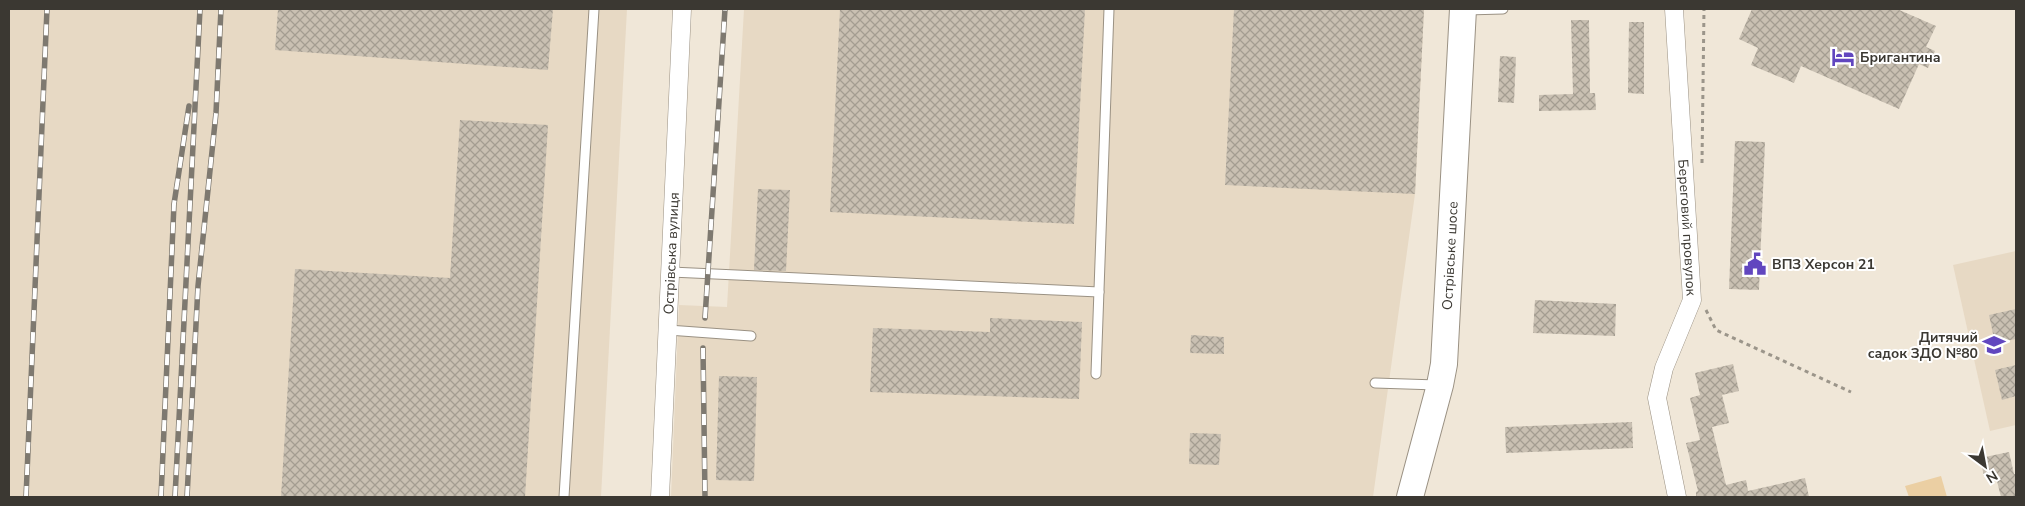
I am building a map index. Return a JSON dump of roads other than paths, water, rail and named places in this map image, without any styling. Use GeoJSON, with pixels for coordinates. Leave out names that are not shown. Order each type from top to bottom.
{"type":"FeatureCollection","features":[{"type":"Feature","properties":{"kind":"street","name":"Острівська вулиця"},"geometry":{"type":"LineString","coordinates":[[660,497],[682,9]]}},
{"type":"Feature","properties":{"kind":"street","name":"Береговий провулок"},"geometry":{"type":"LineString","coordinates":[[1674,9],[1692,300],[1664,368],[1658,398],[1677,497]]}},
{"type":"Feature","properties":{"kind":"street","name":"Острівське шосе"},"geometry":{"type":"LineString","coordinates":[[1410,497],[1440,386],[1444,364],[1463,10]]}},
{"type":"Feature","properties":{"kind":"lane"},"geometry":{"type":"LineString","coordinates":[[564,497],[594,9]]}},
{"type":"Feature","properties":{"kind":"lane"},"geometry":{"type":"LineString","coordinates":[[1096,374],[1109,9]]}},
{"type":"Feature","properties":{"kind":"lane"},"geometry":{"type":"LineString","coordinates":[[1463,10],[1503,9]]}},
{"type":"Feature","properties":{"kind":"lane"},"geometry":{"type":"LineString","coordinates":[[670,272],[1099,292]]}},
{"type":"Feature","properties":{"kind":"lane"},"geometry":{"type":"LineString","coordinates":[[668,330],[751,336]]}},
{"type":"Feature","properties":{"kind":"lane"},"geometry":{"type":"LineString","coordinates":[[1375,382],[1440,386]]}},
{"type":"Feature","properties":{"kind":"railway"},"geometry":{"type":"LineString","coordinates":[[26,497],[47,9]]}},
{"type":"Feature","properties":{"kind":"railway"},"geometry":{"type":"LineString","coordinates":[[175,497],[200,9]]}},
{"type":"Feature","properties":{"kind":"railway"},"geometry":{"type":"LineString","coordinates":[[187,497],[198,286],[216,113],[221,9]]}},
{"type":"Feature","properties":{"kind":"railway"},"geometry":{"type":"LineString","coordinates":[[705,318],[725,9]]}},
{"type":"Feature","properties":{"kind":"railway"},"geometry":{"type":"LineString","coordinates":[[161,497],[174,204],[189,106]]}},
{"type":"Feature","properties":{"kind":"railway"},"geometry":{"type":"LineString","coordinates":[[703,348],[705,497]]}},
{"type":"Feature","properties":{"kind":"place","name":"Бригантина"},"geometry":{"type":"Point","coordinates":[1843,57]}},
{"type":"Feature","properties":{"kind":"place","name":"ВПЗ Херсон 21"},"geometry":{"type":"Point","coordinates":[1755,264]}},
{"type":"Feature","properties":{"kind":"place","name":"Дитячий садок ЗДО №80"},"geometry":{"type":"Point","coordinates":[1994,345]}}]}
